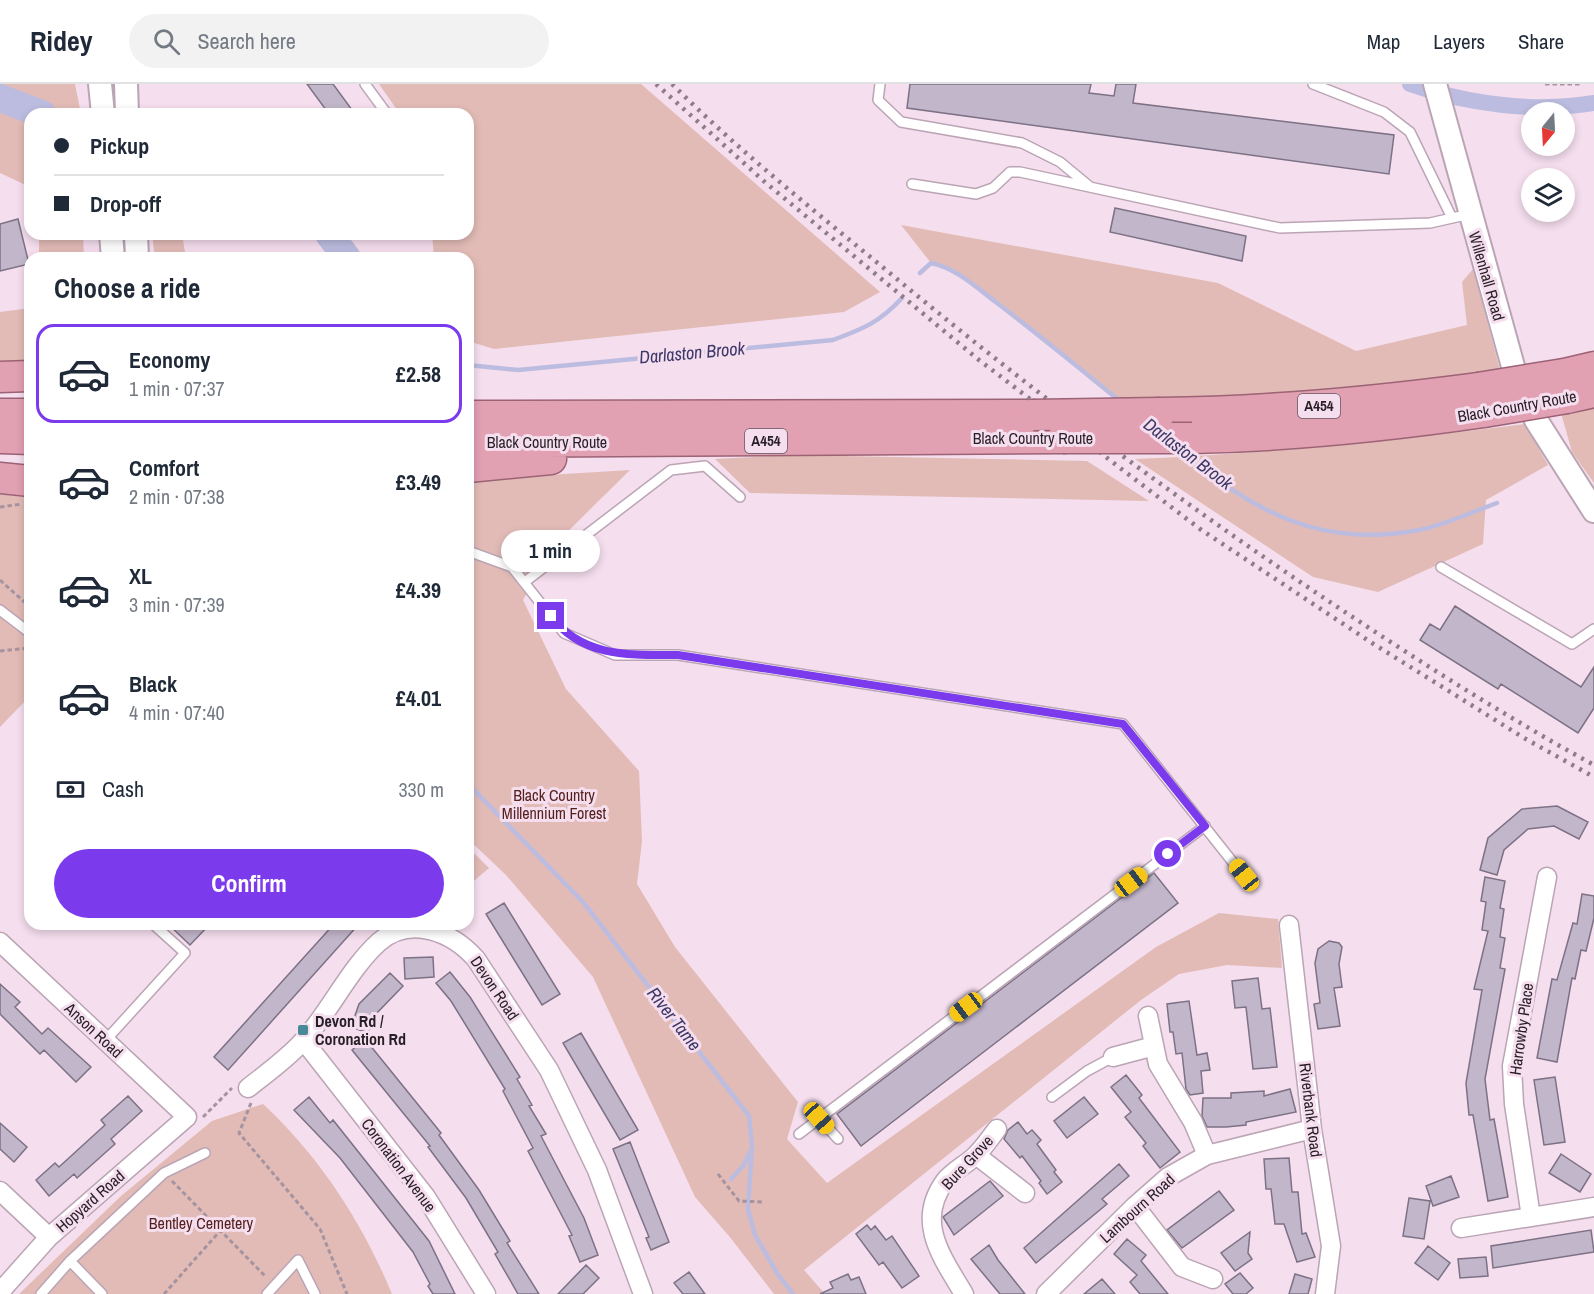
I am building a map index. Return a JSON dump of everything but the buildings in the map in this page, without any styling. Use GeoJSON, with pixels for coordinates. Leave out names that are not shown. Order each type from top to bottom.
{"type":"FeatureCollection","features":[{"type":"Feature","properties":{"kind":"highway","name":"Black Country Route"},"geometry":{"type":"LineString","coordinates":[[474,416],[671,417],[1228,412],[1376,401],[1481,400],[1575,388],[1594,367]]}},
{"type":"Feature","properties":{"kind":"highway"},"geometry":{"type":"LineString","coordinates":[[0,377],[24,376]]}},
{"type":"Feature","properties":{"kind":"highway"},"geometry":{"type":"LineString","coordinates":[[474,397],[671,417]]}},
{"type":"Feature","properties":{"kind":"highway","name":"Black Country Route"},"geometry":{"type":"LineString","coordinates":[[474,442],[1247,437],[1380,427],[1481,400]]}},
{"type":"Feature","properties":{"kind":"highway"},"geometry":{"type":"LineString","coordinates":[[0,414],[24,414]]}},
{"type":"Feature","properties":{"kind":"highway"},"geometry":{"type":"LineString","coordinates":[[0,438],[24,439]]}},
{"type":"Feature","properties":{"kind":"highway"},"geometry":{"type":"LineString","coordinates":[[474,466],[739,441]]}},
{"type":"Feature","properties":{"kind":"highway"},"geometry":{"type":"LineString","coordinates":[[0,478],[24,480]]}},
{"type":"Feature","properties":{"kind":"street"},"geometry":{"type":"LineString","coordinates":[[100,84],[103,108]]}},
{"type":"Feature","properties":{"kind":"street"},"geometry":{"type":"LineString","coordinates":[[126,84],[127,108]]}},
{"type":"Feature","properties":{"kind":"street","name":"Willenhall Road"},"geometry":{"type":"LineString","coordinates":[[1434,84],[1446,128],[1461,216],[1514,370],[1536,420],[1594,511]]}},
{"type":"Feature","properties":{"kind":"street","name":"Harrowby Place"},"geometry":{"type":"LineString","coordinates":[[1531,1217],[1514,1104],[1512,1066],[1547,877]]}},
{"type":"Feature","properties":{"kind":"street","name":"Riverbank Road"},"geometry":{"type":"LineString","coordinates":[[1289,925],[1312,1129],[1331,1246],[1325,1294]]}},
{"type":"Feature","properties":{"kind":"street","name":"Devon Road"},"geometry":{"type":"LineString","coordinates":[[245,1091],[304,1041],[380,941],[410,930]]}},
{"type":"Feature","properties":{"kind":"street","name":"Devon Road"},"geometry":{"type":"LineString","coordinates":[[432,930],[463,944],[476,958],[549,1070],[597,1170],[643,1294]]}},
{"type":"Feature","properties":{"kind":"street","name":"Anson Road"},"geometry":{"type":"LineString","coordinates":[[0,942],[105,1041],[194,1118]]}},
{"type":"Feature","properties":{"kind":"street"},"geometry":{"type":"LineString","coordinates":[[1148,1016],[1162,1074],[1192,1122],[1207,1155]]}},
{"type":"Feature","properties":{"kind":"street","name":"Coronation Avenue"},"geometry":{"type":"LineString","coordinates":[[304,1041],[426,1197],[486,1294]]}},
{"type":"Feature","properties":{"kind":"street"},"geometry":{"type":"LineString","coordinates":[[1113,1057],[1154,1046]]}},
{"type":"Feature","properties":{"kind":"street","name":"Hopyard Road"},"geometry":{"type":"LineString","coordinates":[[0,1292],[49,1237],[194,1118]]}},
{"type":"Feature","properties":{"kind":"street","name":"Bure Grove"},"geometry":{"type":"LineString","coordinates":[[964,1294],[938,1251],[932,1229],[931,1207],[946,1180],[976,1155],[997,1129]]}},
{"type":"Feature","properties":{"kind":"street","name":"Lambourn Road"},"geometry":{"type":"LineString","coordinates":[[1046,1294],[1135,1206],[1168,1177],[1207,1155],[1312,1129]]}},
{"type":"Feature","properties":{"kind":"street"},"geometry":{"type":"LineString","coordinates":[[976,1155],[1025,1193]]}},
{"type":"Feature","properties":{"kind":"street"},"geometry":{"type":"LineString","coordinates":[[0,1191],[49,1237]]}},
{"type":"Feature","properties":{"kind":"street"},"geometry":{"type":"LineString","coordinates":[[1135,1206],[1182,1266],[1213,1279]]}},
{"type":"Feature","properties":{"kind":"street"},"geometry":{"type":"LineString","coordinates":[[1461,1228],[1594,1207]]}},
{"type":"Feature","properties":{"kind":"lane"},"geometry":{"type":"LineString","coordinates":[[365,84],[383,108]]}},
{"type":"Feature","properties":{"kind":"lane"},"geometry":{"type":"LineString","coordinates":[[880,84],[878,100],[901,122],[1022,143],[1060,162],[1091,187]]}},
{"type":"Feature","properties":{"kind":"lane"},"geometry":{"type":"LineString","coordinates":[[912,184],[976,194],[993,188],[1010,172],[1020,172],[1280,228],[1430,224],[1461,216],[1410,132],[1384,112],[1313,84]]}},
{"type":"Feature","properties":{"kind":"lane"},"geometry":{"type":"LineString","coordinates":[[526,581],[671,470],[705,465],[740,497]]}},
{"type":"Feature","properties":{"kind":"lane"},"geometry":{"type":"LineString","coordinates":[[474,553],[512,567],[526,581],[564,633],[615,655],[678,655],[1123,724],[1244,875]]}},
{"type":"Feature","properties":{"kind":"lane"},"geometry":{"type":"LineString","coordinates":[[1441,567],[1572,644],[1594,629]]}},
{"type":"Feature","properties":{"kind":"lane"},"geometry":{"type":"LineString","coordinates":[[0,610],[24,628]]}},
{"type":"Feature","properties":{"kind":"lane"},"geometry":{"type":"LineString","coordinates":[[799,1134],[1205,826]]}},
{"type":"Feature","properties":{"kind":"lane"},"geometry":{"type":"LineString","coordinates":[[105,1041],[185,954],[159,930]]}},
{"type":"Feature","properties":{"kind":"lane"},"geometry":{"type":"LineString","coordinates":[[1052,1097],[1087,1071],[1113,1057]]}},
{"type":"Feature","properties":{"kind":"lane"},"geometry":{"type":"LineString","coordinates":[[819,1118],[838,1139]]}},
{"type":"Feature","properties":{"kind":"lane"},"geometry":{"type":"LineString","coordinates":[[41,1294],[70,1261],[164,1173],[205,1153]]}},
{"type":"Feature","properties":{"kind":"lane"},"geometry":{"type":"LineString","coordinates":[[267,1294],[298,1260],[315,1294]]}},
{"type":"Feature","properties":{"kind":"lane"},"geometry":{"type":"LineString","coordinates":[[70,1261],[102,1294]]}},
{"type":"Feature","properties":{"kind":"path"},"geometry":{"type":"LineString","coordinates":[[1545,84],[1580,84]]}},
{"type":"Feature","properties":{"kind":"path"},"geometry":{"type":"LineString","coordinates":[[0,507],[24,504]]}},
{"type":"Feature","properties":{"kind":"path"},"geometry":{"type":"LineString","coordinates":[[0,580],[24,602]]}},
{"type":"Feature","properties":{"kind":"path"},"geometry":{"type":"LineString","coordinates":[[0,651],[24,649]]}},
{"type":"Feature","properties":{"kind":"path"},"geometry":{"type":"LineString","coordinates":[[194,1118],[245,1091]]}},
{"type":"Feature","properties":{"kind":"path"},"geometry":{"type":"LineString","coordinates":[[245,1091],[239,1133],[320,1229],[347,1294]]}},
{"type":"Feature","properties":{"kind":"path"},"geometry":{"type":"LineString","coordinates":[[164,1173],[275,1286]]}},
{"type":"Feature","properties":{"kind":"path"},"geometry":{"type":"LineString","coordinates":[[718,1174],[739,1201],[764,1202]]}},
{"type":"Feature","properties":{"kind":"path"},"geometry":{"type":"LineString","coordinates":[[164,1294],[220,1231]]}},
{"type":"Feature","properties":{"kind":"green space"},"geometry":{"type":"Polygon","coordinates":[[[0,84],[75,84],[80,108],[24,108],[24,184],[0,173],[0,96],[3,93],[0,84]]]}},
{"type":"Feature","properties":{"kind":"green space"},"geometry":{"type":"Polygon","coordinates":[[[379,84],[641,84],[880,292],[844,312],[494,349],[474,343],[474,252],[434,252],[432,240],[474,240],[474,108],[396,108],[379,84]]]}},
{"type":"Feature","properties":{"kind":"green space"},"geometry":{"type":"Polygon","coordinates":[[[901,225],[1218,283],[1356,351],[1467,325],[1462,282],[1473,269],[1500,370],[1381,390],[1123,404],[1044,339],[962,277],[942,265],[931,263],[901,225]]]}},
{"type":"Feature","properties":{"kind":"green space"},"geometry":{"type":"Polygon","coordinates":[[[39,240],[83,240],[84,252],[39,252],[39,240]]]}},
{"type":"Feature","properties":{"kind":"green space"},"geometry":{"type":"Polygon","coordinates":[[[153,240],[183,240],[185,252],[154,252],[153,240]]]}},
{"type":"Feature","properties":{"kind":"green space"},"geometry":{"type":"Polygon","coordinates":[[[24,309],[24,362],[0,366],[0,312],[24,309]]]}},
{"type":"Feature","properties":{"kind":"green space"},"geometry":{"type":"Polygon","coordinates":[[[1594,406],[1594,483],[1572,452],[1561,413],[1594,406]]]}},
{"type":"Feature","properties":{"kind":"green space"},"geometry":{"type":"Polygon","coordinates":[[[1525,424],[1548,465],[1486,500],[1483,544],[1378,592],[1313,577],[1135,459],[1330,446],[1525,424]]]}},
{"type":"Feature","properties":{"kind":"green space"},"geometry":{"type":"Polygon","coordinates":[[[793,455],[1087,461],[1149,501],[750,493],[715,459],[793,455]]]}},
{"type":"Feature","properties":{"kind":"green space","name":"Black Country Millennium Forest"},"geometry":{"type":"Polygon","coordinates":[[[630,470],[552,547],[523,600],[566,689],[639,771],[642,841],[637,884],[675,947],[798,1102],[787,1139],[827,1183],[1156,947],[1219,913],[1278,919],[1282,968],[1227,965],[1179,974],[1141,1000],[804,1270],[825,1294],[774,1294],[695,1197],[593,977],[506,875],[474,845],[474,480],[630,470]]]}},
{"type":"Feature","properties":{"kind":"green space"},"geometry":{"type":"Polygon","coordinates":[[[0,494],[24,497],[24,702],[0,727],[0,494]]]}},
{"type":"Feature","properties":{"kind":"green space"},"geometry":{"type":"Polygon","coordinates":[[[474,853],[489,868],[474,881],[474,853]]]}},
{"type":"Feature","properties":{"kind":"green space","name":"Bentley Cemetery"},"geometry":{"type":"Polygon","coordinates":[[[263,1104],[303,1146],[338,1192],[367,1241],[392,1294],[19,1294],[121,1196],[212,1121],[263,1104]]]}},
{"type":"Feature","properties":{"kind":"waterway"},"geometry":{"type":"LineString","coordinates":[[1410,84],[1454,97],[1501,105],[1548,107],[1594,103]]}},
{"type":"Feature","properties":{"kind":"waterway","name":"River Tame"},"geometry":{"type":"LineString","coordinates":[[0,98],[26,108]]}},
{"type":"Feature","properties":{"kind":"waterway","name":"River Tame"},"geometry":{"type":"LineString","coordinates":[[334,240],[342,252]]}},
{"type":"Feature","properties":{"kind":"waterway","name":"Darlaston Brook"},"geometry":{"type":"LineString","coordinates":[[920,273],[931,263],[958,274],[1120,401]]}},
{"type":"Feature","properties":{"kind":"waterway","name":"Darlaston Brook"},"geometry":{"type":"LineString","coordinates":[[474,366],[518,370],[833,340],[870,324],[902,298]]}},
{"type":"Feature","properties":{"kind":"waterway","name":"Darlaston Brook"},"geometry":{"type":"LineString","coordinates":[[1179,450],[1206,472],[1261,507],[1290,520],[1319,529],[1350,534],[1383,535],[1419,530],[1449,522],[1497,503]]}},
{"type":"Feature","properties":{"kind":"waterway","name":"River Tame"},"geometry":{"type":"LineString","coordinates":[[474,790],[583,902],[749,1116],[752,1146],[748,1209],[755,1235],[777,1273],[793,1294]]}},
{"type":"Feature","properties":{"kind":"waterway"},"geometry":{"type":"LineString","coordinates":[[731,1179],[744,1165],[750,1152]]}},
{"type":"Feature","properties":{"kind":"railway"},"geometry":{"type":"LineString","coordinates":[[656,84],[766,183],[979,360],[1200,529],[1372,643],[1524,738],[1594,777]]}},
{"type":"Feature","properties":{"kind":"railway"},"geometry":{"type":"LineString","coordinates":[[672,84],[756,162],[815,211],[957,328],[1121,455],[1234,536],[1378,634],[1500,711],[1594,765]]}},
{"type":"Feature","properties":{"kind":"place","name":"Devon Rd / Coronation Rd"},"geometry":{"type":"Point","coordinates":[303,1030]}},
{"type":"Feature","properties":{"kind":"route"},"geometry":{"type":"LineString","coordinates":[[551,616],[564,633],[615,655],[678,655],[1123,724],[1205,826],[1168,854]]}}]}
